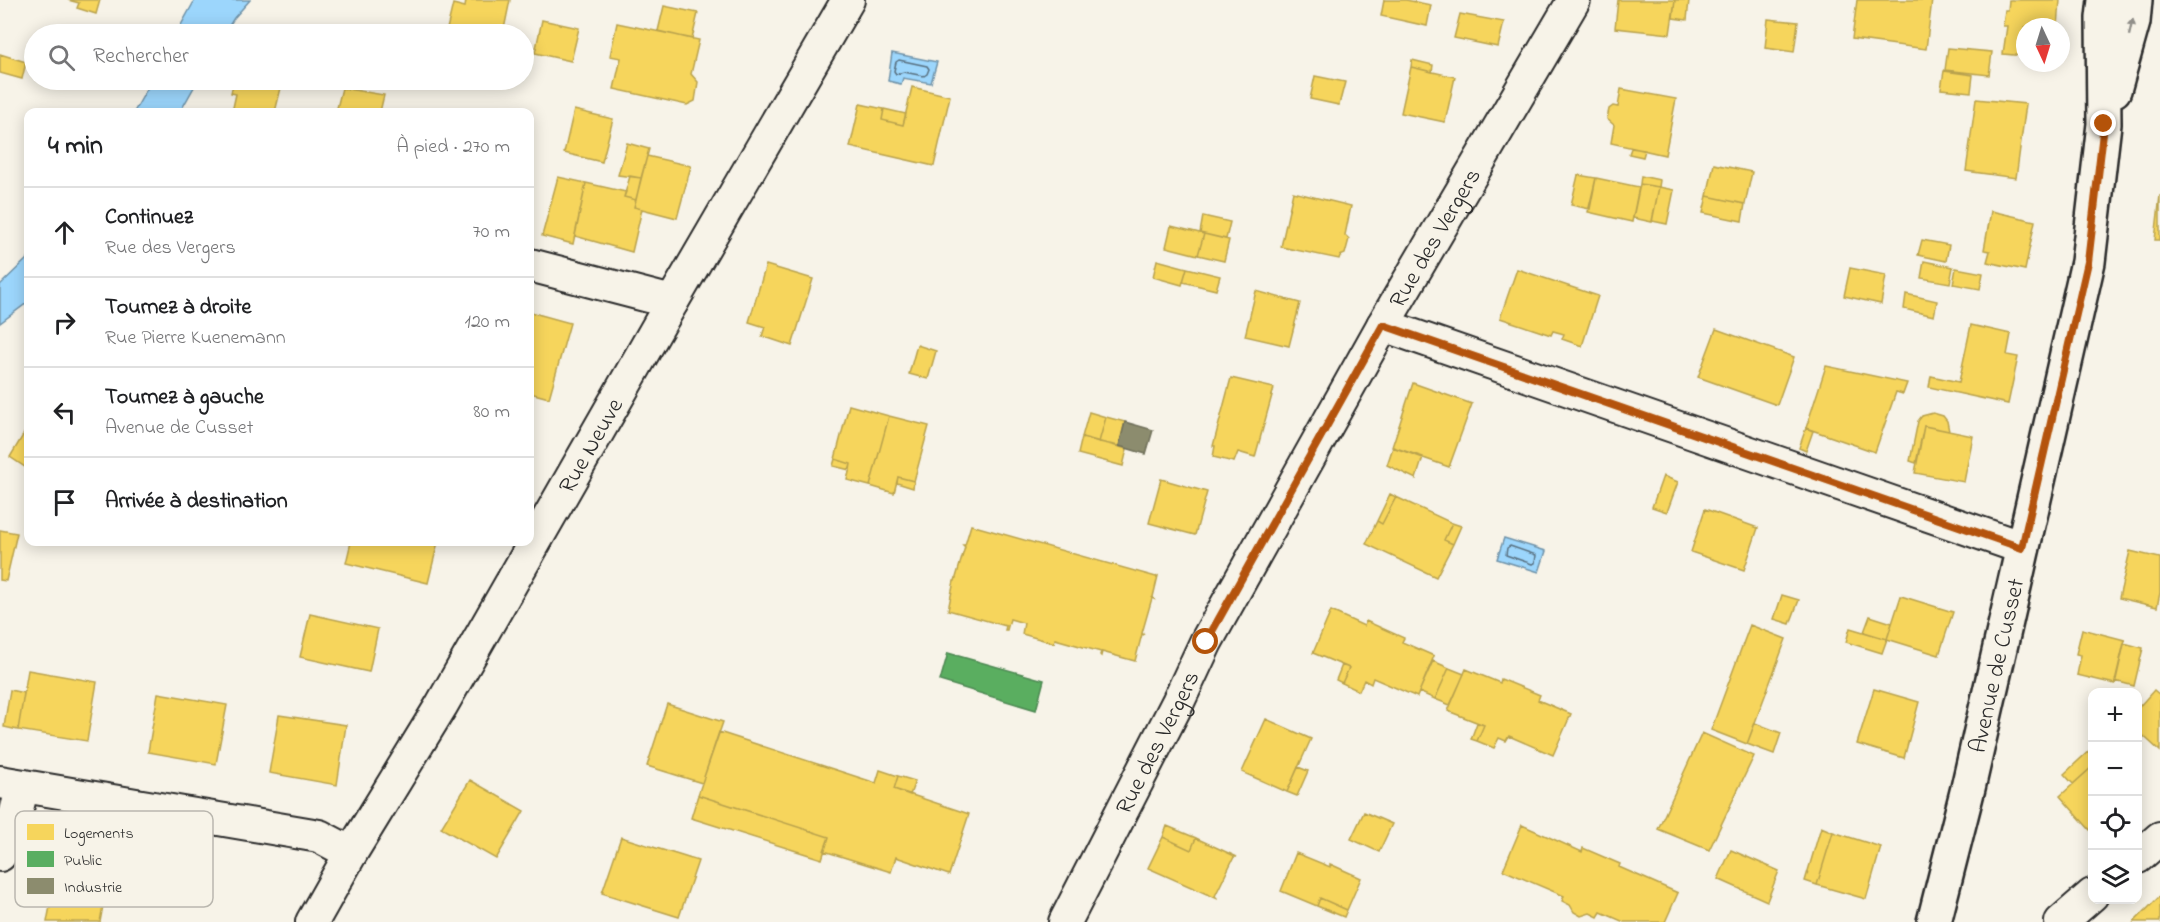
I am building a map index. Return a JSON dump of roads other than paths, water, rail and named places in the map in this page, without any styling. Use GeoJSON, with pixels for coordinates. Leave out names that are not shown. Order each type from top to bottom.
{"type":"FeatureCollection","features":[{"type":"Feature","properties":{"kind":"main road","name":"Avenue de Cusset"},"geometry":{"type":"LineString","coordinates":[[1934,922],[1968,788],[2088,262],[2104,124],[2103,18],[2105,0]]}},
{"type":"Feature","properties":{"kind":"main road","name":"Avenue de Cusset"},"geometry":{"type":"LineString","coordinates":[[2104,124],[2133,22],[2135,0]]}},
{"type":"Feature","properties":{"kind":"street","name":"Rue Neuve"},"geometry":{"type":"LineString","coordinates":[[534,543],[848,0]]}},
{"type":"Feature","properties":{"kind":"street","name":"Rue des Vergers"},"geometry":{"type":"LineString","coordinates":[[1065,922],[1173,712],[1206,642],[1383,325],[1574,0]]}},
{"type":"Feature","properties":{"kind":"street"},"geometry":{"type":"LineString","coordinates":[[534,266],[672,302]]}},
{"type":"Feature","properties":{"kind":"street"},"geometry":{"type":"LineString","coordinates":[[1383,325],[2022,548]]}},
{"type":"Feature","properties":{"kind":"street","name":"Rue Neuve"},"geometry":{"type":"LineString","coordinates":[[312,922],[351,852],[441,706],[532,546]]}},
{"type":"Feature","properties":{"kind":"street"},"geometry":{"type":"LineString","coordinates":[[0,855],[12,827],[12,784],[171,811]]}},
{"type":"Feature","properties":{"kind":"street"},"geometry":{"type":"LineString","coordinates":[[213,818],[319,836],[351,852]]}},
{"type":"Feature","properties":{"kind":"street"},"geometry":{"type":"LineString","coordinates":[[2142,854],[2160,838]]}},
{"type":"Feature","properties":{"kind":"street"},"geometry":{"type":"LineString","coordinates":[[2061,922],[2088,898]]}},
{"type":"Feature","properties":{"kind":"water"},"geometry":{"type":"Polygon","coordinates":[[[195,0],[250,0],[230,24],[182,24],[195,0]]]}},
{"type":"Feature","properties":{"kind":"water"},"geometry":{"type":"Polygon","coordinates":[[[892,53],[937,62],[931,83],[903,78],[901,84],[888,81],[892,53]]]}},
{"type":"Feature","properties":{"kind":"water"},"geometry":{"type":"Polygon","coordinates":[[[146,90],[192,90],[182,108],[136,108],[146,90]]]}},
{"type":"Feature","properties":{"kind":"water"},"geometry":{"type":"Polygon","coordinates":[[[24,262],[24,305],[0,323],[0,285],[24,262]]]}},
{"type":"Feature","properties":{"kind":"water"},"geometry":{"type":"Polygon","coordinates":[[[1504,538],[1546,551],[1539,572],[1497,559],[1504,538]]]}}]}
